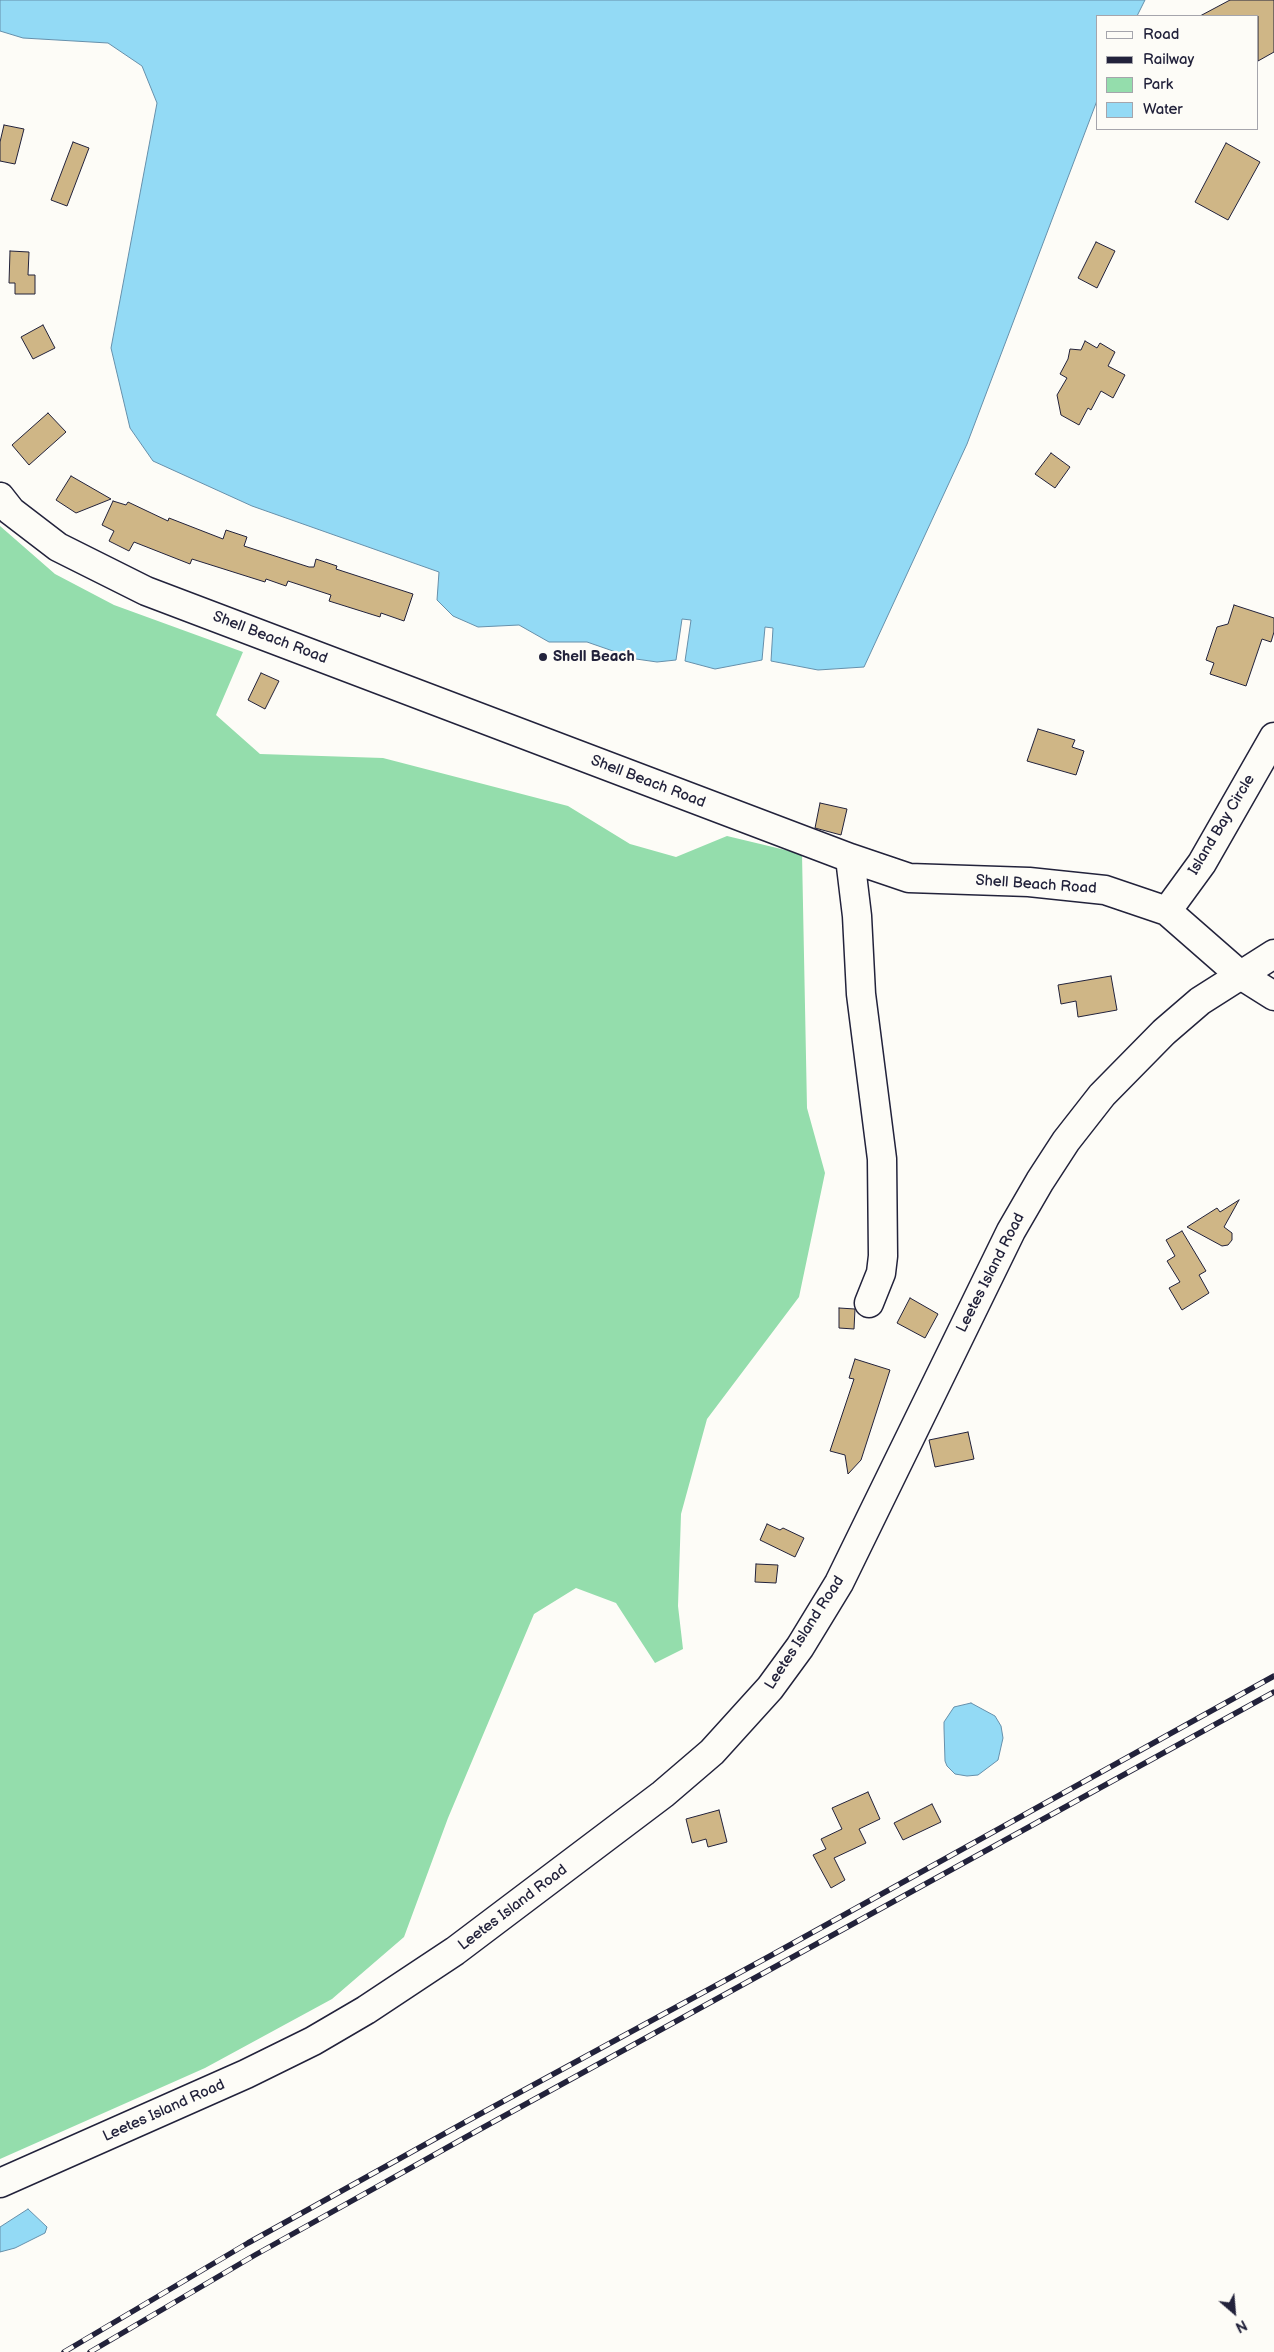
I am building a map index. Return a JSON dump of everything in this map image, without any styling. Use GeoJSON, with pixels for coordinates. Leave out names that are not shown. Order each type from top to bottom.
{"type":"FeatureCollection","features":[{"type":"Feature","properties":{"kind":"main road","name":"Shell Beach Road"},"geometry":{"type":"LineString","coordinates":[[0,497],[11,511],[58,547],[146,591],[850,858],[910,878],[1029,882],[1105,890],[1167,911],[1239,974],[1274,996]]}},
{"type":"Feature","properties":{"kind":"main road","name":"Island Bay Circle"},"geometry":{"type":"LineString","coordinates":[[1167,911],[1202,863],[1274,737]]}},
{"type":"Feature","properties":{"kind":"main road"},"geometry":{"type":"LineString","coordinates":[[850,858],[858,916],[862,994],[882,1159],[883,1256],[880,1273],[869,1303]]}},
{"type":"Feature","properties":{"kind":"main road","name":"Leetes Island Road"},"geometry":{"type":"LineString","coordinates":[[0,2183],[246,2074],[313,2041],[366,2010],[455,1951],[611,1834],[663,1794],[727,1737],[770,1688],[800,1647],[839,1583],[1011,1231],[1061,1149],[1102,1095],[1134,1059],[1200,1001],[1239,974],[1274,954]]}},
{"type":"Feature","properties":{"kind":"green space"},"geometry":{"type":"Polygon","coordinates":[[[0,526],[55,574],[114,605],[243,652],[216,715],[260,754],[383,758],[568,806],[630,844],[676,857],[727,836],[802,854],[807,1108],[825,1173],[799,1297],[707,1419],[681,1514],[678,1606],[683,1649],[655,1663],[616,1603],[576,1588],[534,1614],[448,1818],[404,1937],[332,1999],[205,2068],[0,2159],[0,526]]]}},
{"type":"Feature","properties":{"kind":"water"},"geometry":{"type":"Polygon","coordinates":[[[0,0],[1145,0],[1138,15],[1096,15],[1096,103],[967,444],[864,667],[818,670],[771,661],[773,628],[765,627],[762,660],[715,669],[685,661],[691,620],[682,619],[676,660],[657,662],[636,659],[587,642],[549,642],[519,625],[478,627],[453,616],[437,600],[439,572],[252,506],[153,461],[130,428],[111,348],[157,103],[142,66],[108,43],[23,38],[0,31],[0,0]]]}},
{"type":"Feature","properties":{"kind":"water"},"geometry":{"type":"Polygon","coordinates":[[[971,1703],[995,1716],[1001,1726],[1003,1738],[998,1760],[978,1775],[967,1776],[955,1774],[947,1766],[945,1761],[944,1722],[954,1707],[971,1703]]]}},
{"type":"Feature","properties":{"kind":"water"},"geometry":{"type":"Polygon","coordinates":[[[28,2209],[47,2227],[45,2233],[15,2248],[0,2252],[0,2227],[28,2209]]]}},
{"type":"Feature","properties":{"kind":"building"},"geometry":{"type":"Polygon","coordinates":[[[1230,0],[1274,0],[1274,52],[1259,60],[1259,15],[1202,15],[1230,0]]]}},
{"type":"Feature","properties":{"kind":"building"},"geometry":{"type":"Polygon","coordinates":[[[4,125],[24,129],[15,164],[0,161],[0,142],[4,125]]]}},
{"type":"Feature","properties":{"kind":"building"},"geometry":{"type":"Polygon","coordinates":[[[73,142],[89,148],[67,206],[51,200],[73,142]]]}},
{"type":"Feature","properties":{"kind":"building"},"geometry":{"type":"Polygon","coordinates":[[[1226,143],[1260,162],[1228,220],[1195,202],[1226,143]]]}},
{"type":"Feature","properties":{"kind":"building"},"geometry":{"type":"Polygon","coordinates":[[[1096,242],[1115,251],[1097,288],[1078,278],[1096,242]]]}},
{"type":"Feature","properties":{"kind":"building"},"geometry":{"type":"Polygon","coordinates":[[[10,251],[29,252],[28,275],[35,275],[35,294],[15,294],[15,283],[9,283],[10,251]]]}},
{"type":"Feature","properties":{"kind":"building"},"geometry":{"type":"Polygon","coordinates":[[[43,325],[55,348],[33,359],[21,337],[43,325]]]}},
{"type":"Feature","properties":{"kind":"building"},"geometry":{"type":"Polygon","coordinates":[[[1085,341],[1097,348],[1100,343],[1115,352],[1108,366],[1125,375],[1113,398],[1101,391],[1091,410],[1088,408],[1079,425],[1061,415],[1057,395],[1067,378],[1060,374],[1068,359],[1070,349],[1081,350],[1085,341]]]}},
{"type":"Feature","properties":{"kind":"building"},"geometry":{"type":"Polygon","coordinates":[[[48,413],[66,432],[29,465],[12,445],[48,413]]]}},
{"type":"Feature","properties":{"kind":"building"},"geometry":{"type":"Polygon","coordinates":[[[1051,453],[1070,467],[1055,488],[1035,474],[1051,453]]]}},
{"type":"Feature","properties":{"kind":"building"},"geometry":{"type":"Polygon","coordinates":[[[71,476],[111,499],[76,513],[56,500],[71,476]]]}},
{"type":"Feature","properties":{"kind":"building"},"geometry":{"type":"Polygon","coordinates":[[[113,501],[126,505],[128,502],[168,521],[169,518],[223,539],[226,530],[247,537],[244,546],[309,567],[314,567],[316,559],[337,566],[336,569],[413,594],[404,621],[381,613],[380,617],[329,601],[331,595],[288,581],[286,586],[266,579],[265,582],[192,559],[190,564],[134,542],[129,551],[109,541],[114,531],[102,525],[113,501]]]}},
{"type":"Feature","properties":{"kind":"building"},"geometry":{"type":"Polygon","coordinates":[[[1234,605],[1274,618],[1274,632],[1271,642],[1262,639],[1246,686],[1210,674],[1214,663],[1206,660],[1217,627],[1228,624],[1234,605]]]}},
{"type":"Feature","properties":{"kind":"building"},"geometry":{"type":"Polygon","coordinates":[[[261,673],[279,681],[265,709],[248,700],[261,673]]]}},
{"type":"Feature","properties":{"kind":"building"},"geometry":{"type":"Polygon","coordinates":[[[1038,729],[1075,740],[1072,747],[1084,751],[1076,775],[1027,761],[1038,729]]]}},
{"type":"Feature","properties":{"kind":"building"},"geometry":{"type":"Polygon","coordinates":[[[820,803],[847,809],[841,835],[815,828],[820,803]]]}},
{"type":"Feature","properties":{"kind":"building"},"geometry":{"type":"Polygon","coordinates":[[[1111,976],[1117,1010],[1078,1017],[1076,1001],[1061,1004],[1058,985],[1111,976]]]}},
{"type":"Feature","properties":{"kind":"building"},"geometry":{"type":"Polygon","coordinates":[[[1239,1200],[1224,1227],[1232,1233],[1232,1240],[1228,1245],[1222,1246],[1187,1227],[1217,1208],[1220,1212],[1239,1200]]]}},
{"type":"Feature","properties":{"kind":"building"},"geometry":{"type":"Polygon","coordinates":[[[1182,1231],[1206,1271],[1199,1275],[1209,1293],[1182,1310],[1169,1288],[1180,1282],[1167,1261],[1175,1256],[1166,1240],[1182,1231]]]}},
{"type":"Feature","properties":{"kind":"building"},"geometry":{"type":"Polygon","coordinates":[[[910,1298],[938,1314],[925,1338],[897,1323],[910,1298]]]}},
{"type":"Feature","properties":{"kind":"building"},"geometry":{"type":"Polygon","coordinates":[[[839,1308],[855,1309],[854,1329],[839,1328],[839,1308]]]}},
{"type":"Feature","properties":{"kind":"building"},"geometry":{"type":"Polygon","coordinates":[[[855,1359],[890,1370],[861,1460],[848,1474],[845,1455],[830,1451],[854,1379],[849,1378],[855,1359]]]}},
{"type":"Feature","properties":{"kind":"building"},"geometry":{"type":"Polygon","coordinates":[[[968,1432],[974,1459],[935,1467],[929,1440],[968,1432]]]}},
{"type":"Feature","properties":{"kind":"building"},"geometry":{"type":"Polygon","coordinates":[[[767,1524],[780,1530],[783,1528],[804,1538],[795,1557],[760,1540],[767,1524]]]}},
{"type":"Feature","properties":{"kind":"building"},"geometry":{"type":"Polygon","coordinates":[[[756,1564],[778,1565],[776,1583],[755,1582],[756,1564]]]}},
{"type":"Feature","properties":{"kind":"building"},"geometry":{"type":"Polygon","coordinates":[[[868,1792],[880,1819],[859,1829],[866,1843],[834,1858],[845,1880],[831,1888],[813,1855],[826,1849],[821,1839],[842,1829],[832,1808],[868,1792]]]}},
{"type":"Feature","properties":{"kind":"building"},"geometry":{"type":"Polygon","coordinates":[[[932,1804],[941,1822],[903,1840],[894,1823],[932,1804]]]}},
{"type":"Feature","properties":{"kind":"building"},"geometry":{"type":"Polygon","coordinates":[[[719,1810],[727,1842],[708,1847],[706,1839],[692,1843],[686,1819],[719,1810]]]}},
{"type":"Feature","properties":{"kind":"railway"},"geometry":{"type":"LineString","coordinates":[[64,2352],[248,2243],[1274,1676]]}},
{"type":"Feature","properties":{"kind":"railway"},"geometry":{"type":"LineString","coordinates":[[90,2352],[255,2255],[475,2132],[1274,1692]]}},
{"type":"Feature","properties":{"kind":"place","name":"Shell Beach"},"geometry":{"type":"Point","coordinates":[543,657]}}]}
